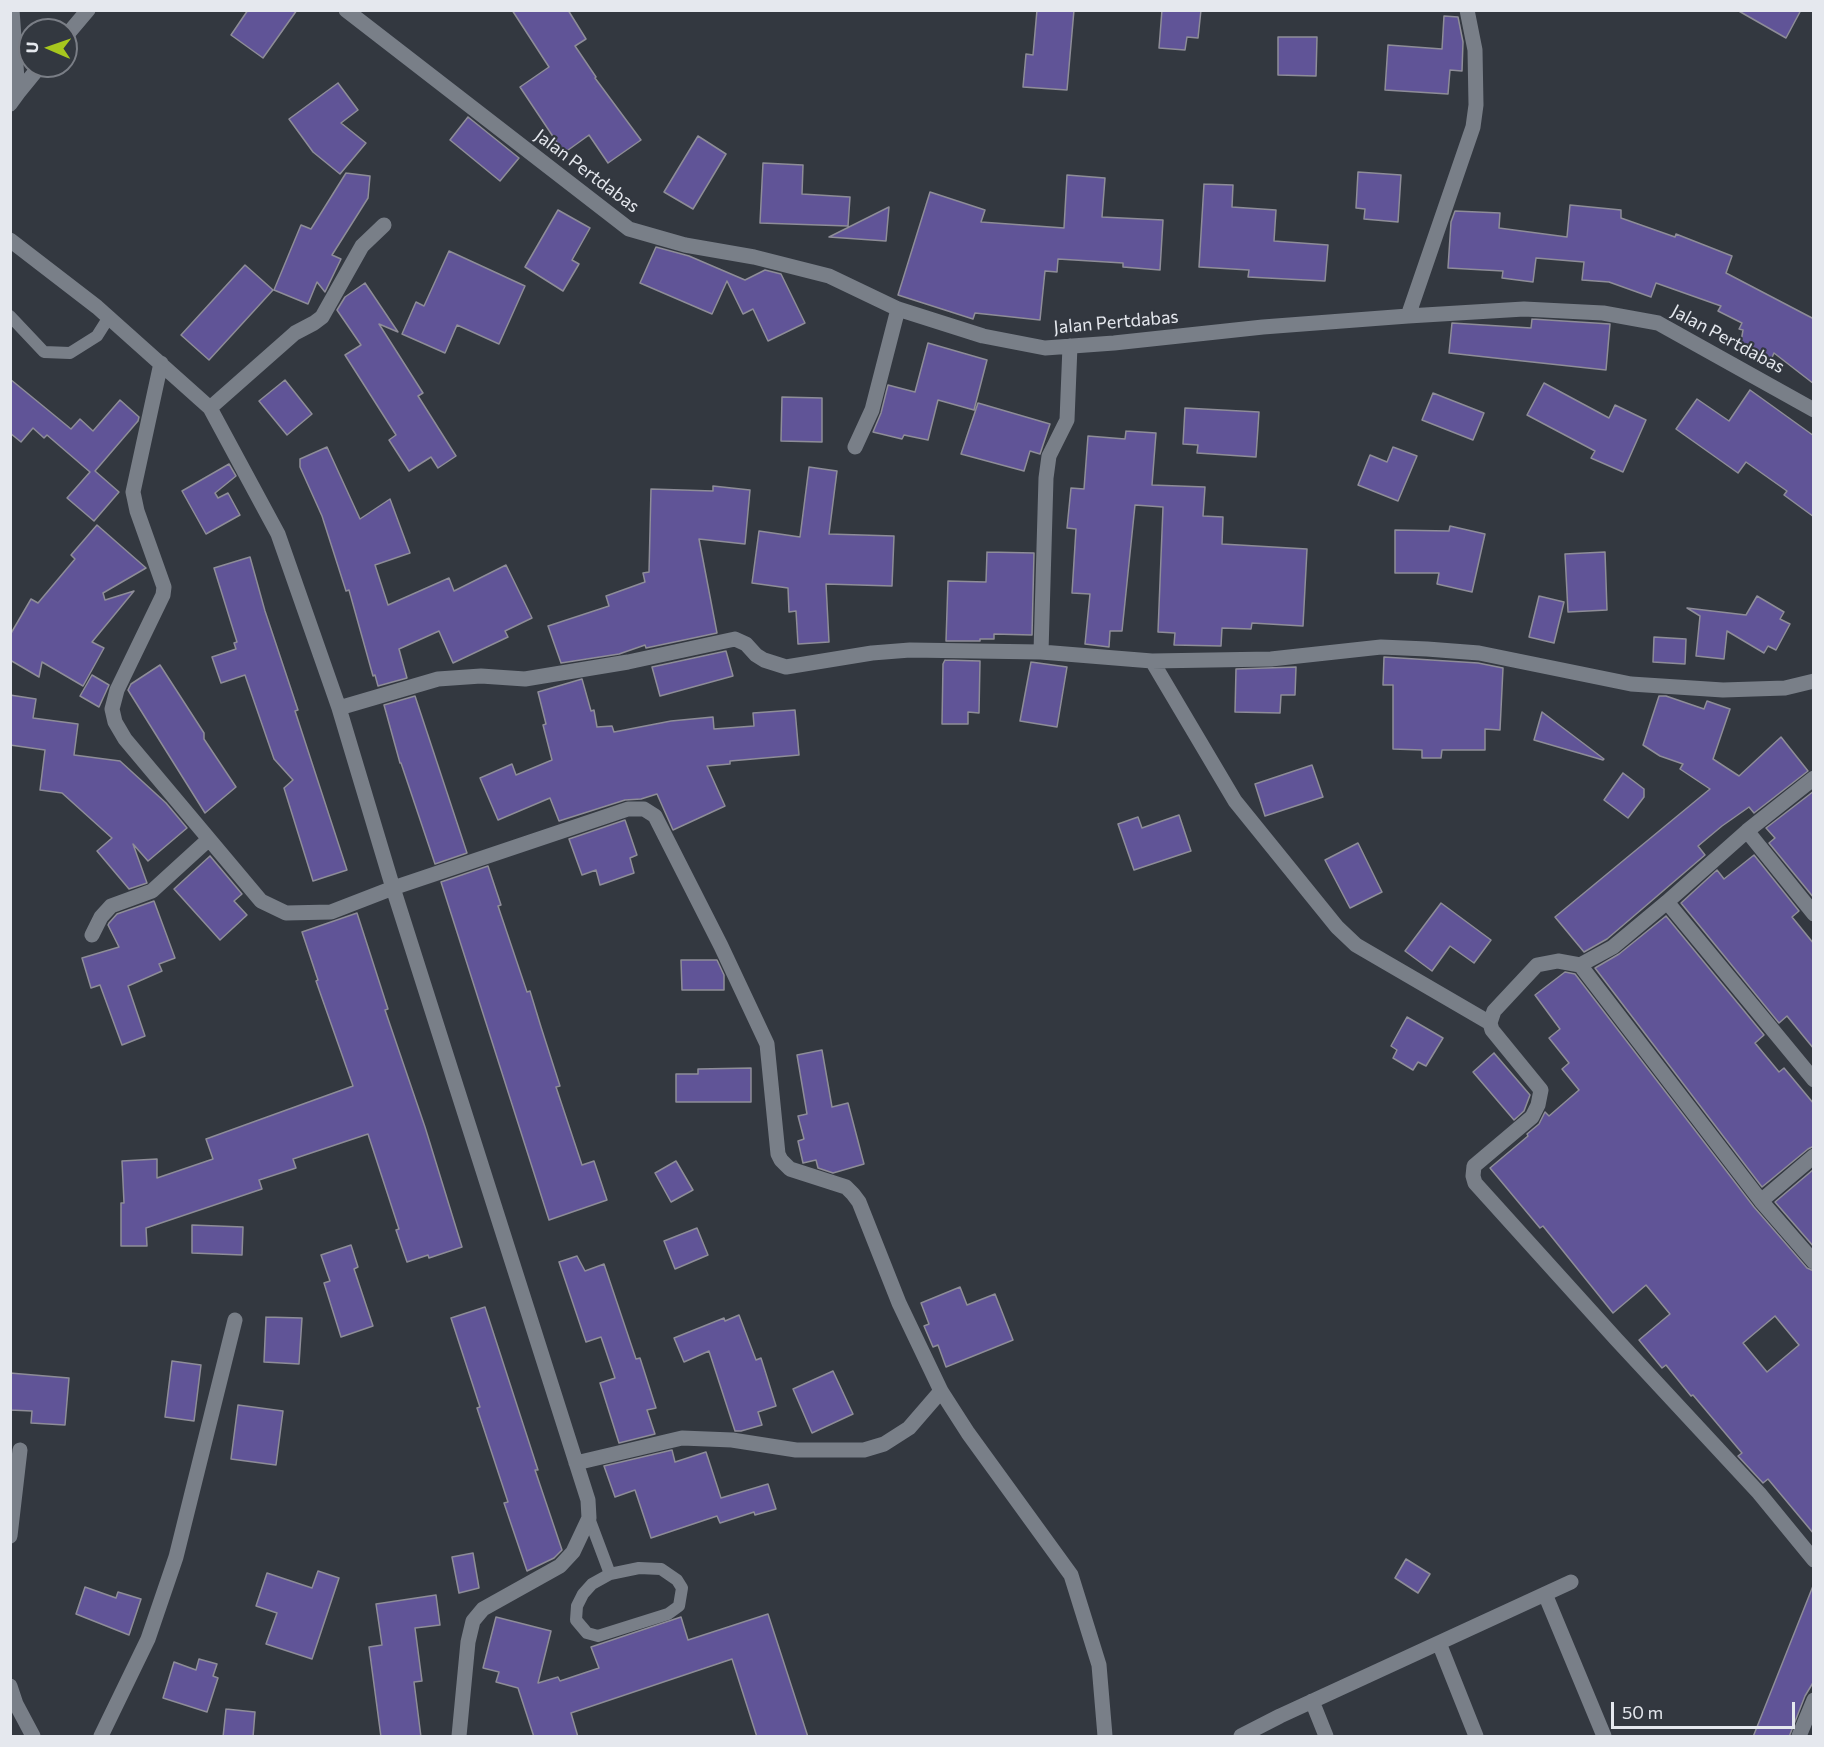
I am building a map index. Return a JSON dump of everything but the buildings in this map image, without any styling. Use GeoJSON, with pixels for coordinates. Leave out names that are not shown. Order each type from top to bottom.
{"type":"FeatureCollection","features":[{"type":"Feature","properties":{"kind":"street"},"geometry":{"type":"LineString","coordinates":[[12,10],[14,99]]}},
{"type":"Feature","properties":{"kind":"street"},"geometry":{"type":"LineString","coordinates":[[78,22],[88,10]]}},
{"type":"Feature","properties":{"kind":"street","name":"Jalan Pertdabas"},"geometry":{"type":"LineString","coordinates":[[346,10],[629,229],[685,245],[753,257],[829,276],[898,309],[984,336],[1045,348],[1408,316],[1524,309],[1603,313],[1658,323],[1814,410]]}},
{"type":"Feature","properties":{"kind":"street"},"geometry":{"type":"LineString","coordinates":[[1408,316],[1473,127],[1476,105],[1474,50],[1467,10]]}},
{"type":"Feature","properties":{"kind":"street"},"geometry":{"type":"LineString","coordinates":[[14,99],[31,78]]}},
{"type":"Feature","properties":{"kind":"street"},"geometry":{"type":"LineString","coordinates":[[210,408],[295,333],[322,316],[362,246],[384,225]]}},
{"type":"Feature","properties":{"kind":"street"},"geometry":{"type":"LineString","coordinates":[[10,240],[108,317],[210,408],[278,534],[339,708],[393,888],[588,1500],[590,1518],[573,1552],[560,1566],[483,1609],[473,1621],[468,1642],[459,1737]]}},
{"type":"Feature","properties":{"kind":"street"},"geometry":{"type":"LineString","coordinates":[[855,447],[872,410],[898,309]]}},
{"type":"Feature","properties":{"kind":"street"},"geometry":{"type":"LineString","coordinates":[[1041,652],[1046,478],[1049,456],[1067,420],[1070,346]]}},
{"type":"Feature","properties":{"kind":"street"},"geometry":{"type":"LineString","coordinates":[[161,363],[133,492],[137,511],[164,587],[163,595],[117,690],[112,709],[115,722],[125,739],[261,901],[286,913],[331,912],[393,888],[628,809],[645,809],[655,816],[721,946],[767,1044],[778,1154],[781,1160],[790,1169],[846,1187],[859,1202],[899,1303],[940,1391],[1071,1575],[1099,1665],[1105,1737]]}},
{"type":"Feature","properties":{"kind":"street"},"geometry":{"type":"LineString","coordinates":[[339,708],[438,679],[481,676],[525,680],[628,662],[735,639],[746,644],[764,660],[786,667],[872,653],[910,650],[1041,652],[1152,660],[1270,659],[1381,647],[1479,653],[1631,684],[1755,690],[1785,688],[1814,681]]}},
{"type":"Feature","properties":{"kind":"street"},"geometry":{"type":"LineString","coordinates":[[1152,660],[1235,801],[1337,927],[1356,945],[1490,1023]]}},
{"type":"Feature","properties":{"kind":"street"},"geometry":{"type":"LineString","coordinates":[[1814,778],[1747,831],[1613,947],[1580,965],[1558,961],[1537,966],[1494,1011],[1490,1023],[1492,1030],[1541,1090],[1539,1105],[1532,1118],[1474,1166],[1473,1176],[1475,1183],[1684,1414],[1759,1493],[1814,1560]]}},
{"type":"Feature","properties":{"kind":"street"},"geometry":{"type":"LineString","coordinates":[[1747,831],[1814,914]]}},
{"type":"Feature","properties":{"kind":"street"},"geometry":{"type":"LineString","coordinates":[[92,935],[101,917],[111,906],[152,891],[209,839]]}},
{"type":"Feature","properties":{"kind":"street"},"geometry":{"type":"LineString","coordinates":[[1667,902],[1814,1080]]}},
{"type":"Feature","properties":{"kind":"street"},"geometry":{"type":"LineString","coordinates":[[1580,965],[1761,1200],[1814,1262]]}},
{"type":"Feature","properties":{"kind":"street"},"geometry":{"type":"LineString","coordinates":[[1761,1200],[1814,1156]]}},
{"type":"Feature","properties":{"kind":"street"},"geometry":{"type":"LineString","coordinates":[[101,1737],[148,1639],[176,1557],[235,1320]]}},
{"type":"Feature","properties":{"kind":"street"},"geometry":{"type":"LineString","coordinates":[[576,1463],[682,1438],[732,1440],[796,1450],[864,1450],[884,1444],[909,1428],[940,1391]]}},
{"type":"Feature","properties":{"kind":"street"},"geometry":{"type":"LineString","coordinates":[[10,1536],[20,1450]]}},
{"type":"Feature","properties":{"kind":"street"},"geometry":{"type":"LineString","coordinates":[[1241,1737],[1312,1701],[1571,1582]]}},
{"type":"Feature","properties":{"kind":"street"},"geometry":{"type":"LineString","coordinates":[[1545,1594],[1604,1737]]}},
{"type":"Feature","properties":{"kind":"street"},"geometry":{"type":"LineString","coordinates":[[1439,1643],[1476,1737]]}},
{"type":"Feature","properties":{"kind":"street"},"geometry":{"type":"LineString","coordinates":[[10,1686],[16,1704],[33,1737]]}},
{"type":"Feature","properties":{"kind":"street"},"geometry":{"type":"LineString","coordinates":[[1800,1737],[1809,1724],[1814,1700]]}},
{"type":"Feature","properties":{"kind":"street"},"geometry":{"type":"LineString","coordinates":[[1312,1701],[1326,1737]]}},
{"type":"Feature","properties":{"kind":"lane"},"geometry":{"type":"LineString","coordinates":[[10,316],[44,352],[70,353],[97,336],[108,317]]}},
{"type":"Feature","properties":{"kind":"lane"},"geometry":{"type":"LineString","coordinates":[[590,1518],[610,1574]]}},
{"type":"Feature","properties":{"kind":"lane"},"geometry":{"type":"LineString","coordinates":[[639,1568],[661,1569],[677,1580],[682,1587],[679,1606],[668,1614],[598,1636],[587,1633],[576,1620],[577,1606],[583,1594],[592,1584],[610,1574],[639,1568]]}}]}
